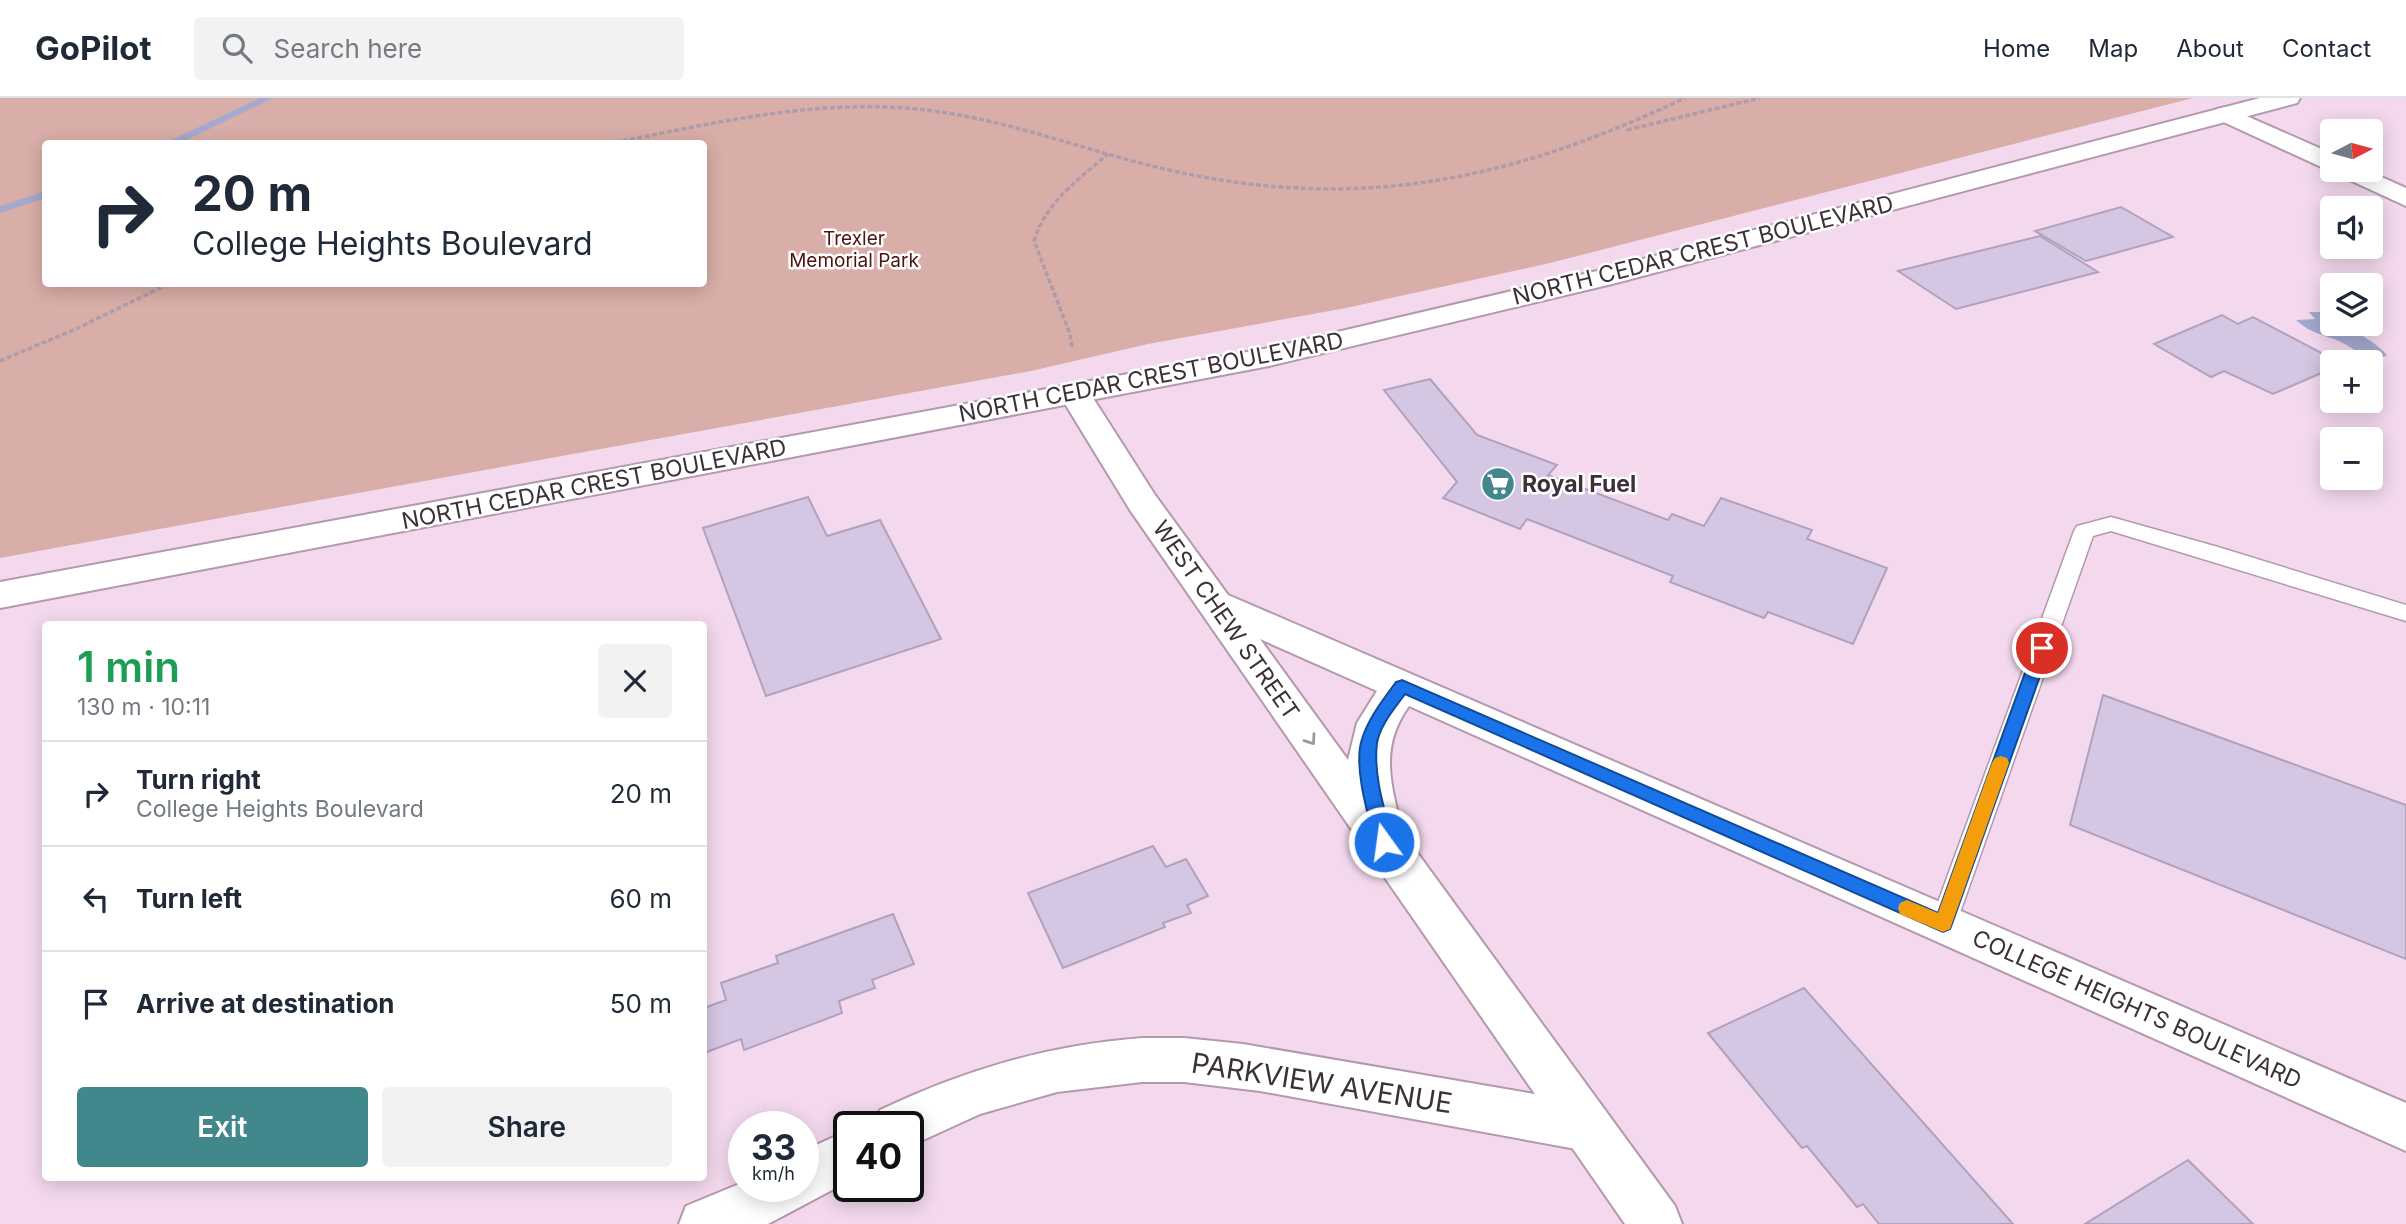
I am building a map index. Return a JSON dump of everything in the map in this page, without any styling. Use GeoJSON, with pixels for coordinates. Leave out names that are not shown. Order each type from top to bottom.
{"type":"FeatureCollection","features":[{"type":"Feature","properties":{"kind":"street","name":"NORTH CEDAR CREST BOULEVARD"},"geometry":{"type":"LineString","coordinates":[[0,595],[1269,357],[1602,278],[2288,98]]}},
{"type":"Feature","properties":{"kind":"street"},"geometry":{"type":"LineString","coordinates":[[2226,114],[2320,158]]}},
{"type":"Feature","properties":{"kind":"street"},"geometry":{"type":"LineString","coordinates":[[2372,182],[2406,198]]}},
{"type":"Feature","properties":{"kind":"street","name":"WEST CHEW STREET"},"geometry":{"type":"LineString","coordinates":[[1074,394],[1142,502],[1656,1224]]}},
{"type":"Feature","properties":{"kind":"street","name":"COLLEGE HEIGHTS BOULEVARD"},"geometry":{"type":"LineString","coordinates":[[1215,604],[2406,1127]]}},
{"type":"Feature","properties":{"kind":"street","name":"WEST CHEW STREET"},"geometry":{"type":"LineString","coordinates":[[1384,842],[1370,789],[1369,742],[1377,721],[1402,686]]}},
{"type":"Feature","properties":{"kind":"street","name":"PARKVIEW AVENUE"},"geometry":{"type":"LineString","coordinates":[[924,1113],[1011,1081],[1093,1064],[1159,1060],[1225,1063],[1587,1127]]}},
{"type":"Feature","properties":{"kind":"street"},"geometry":{"type":"LineString","coordinates":[[705,1224],[759,1202]]}},
{"type":"Feature","properties":{"kind":"lane"},"geometry":{"type":"LineString","coordinates":[[1943,924],[2084,531],[2111,524],[2406,613]]}},
{"type":"Feature","properties":{"kind":"path"},"geometry":{"type":"LineString","coordinates":[[1612,133],[1685,98]]}},
{"type":"Feature","properties":{"kind":"path"},"geometry":{"type":"LineString","coordinates":[[629,140],[711,124],[803,111],[865,107],[918,110],[952,115],[1233,183],[1337,191],[1393,188],[1448,180],[1556,152],[1612,133],[1760,98]]}},
{"type":"Feature","properties":{"kind":"path"},"geometry":{"type":"LineString","coordinates":[[1073,347],[1034,241],[1037,226],[1057,199],[1108,154]]}},
{"type":"Feature","properties":{"kind":"path"},"geometry":{"type":"LineString","coordinates":[[0,361],[78,328],[163,287]]}},
{"type":"Feature","properties":{"kind":"green space","name":"Trexler Memorial Park"},"geometry":{"type":"Polygon","coordinates":[[[0,98],[2193,98],[1550,263],[1346,308],[1148,344],[1031,371],[0,558],[0,98]]]}},
{"type":"Feature","properties":{"kind":"water"},"geometry":{"type":"Polygon","coordinates":[[[2309,312],[2320,312],[2320,334],[2296,320],[2315,319],[2309,312]]]}},
{"type":"Feature","properties":{"kind":"water"},"geometry":{"type":"Polygon","coordinates":[[[2325,336],[2363,336],[2382,350],[2355,350],[2325,336]]]}},
{"type":"Feature","properties":{"kind":"building"},"geometry":{"type":"Polygon","coordinates":[[[2121,207],[2173,237],[2086,261],[2035,231],[2121,207]]]}},
{"type":"Feature","properties":{"kind":"building"},"geometry":{"type":"Polygon","coordinates":[[[2040,236],[2098,272],[1956,309],[1898,271],[2040,236]]]}},
{"type":"Feature","properties":{"kind":"building"},"geometry":{"type":"Polygon","coordinates":[[[2222,315],[2238,324],[2253,317],[2320,352],[2320,374],[2273,394],[2224,371],[2211,377],[2154,344],[2222,315]]]}},
{"type":"Feature","properties":{"kind":"building"},"geometry":{"type":"Polygon","coordinates":[[[1430,379],[1477,435],[1557,465],[1548,475],[1668,520],[1672,514],[1704,526],[1721,498],[1812,530],[1807,539],[1887,568],[1853,644],[1768,612],[1764,618],[1670,582],[1673,576],[1527,519],[1520,529],[1443,498],[1457,482],[1384,390],[1430,379]]]}},
{"type":"Feature","properties":{"kind":"building"},"geometry":{"type":"Polygon","coordinates":[[[808,497],[827,536],[880,520],[941,639],[766,696],[703,528],[808,497]]]}},
{"type":"Feature","properties":{"kind":"building"},"geometry":{"type":"Polygon","coordinates":[[[2103,695],[2406,805],[2406,959],[2070,825],[2103,695]]]}},
{"type":"Feature","properties":{"kind":"building"},"geometry":{"type":"Polygon","coordinates":[[[1153,846],[1166,867],[1186,859],[1208,896],[1187,905],[1191,913],[1163,923],[1165,927],[1063,968],[1028,893],[1153,846]]]}},
{"type":"Feature","properties":{"kind":"building"},"geometry":{"type":"Polygon","coordinates":[[[893,914],[914,964],[872,980],[875,988],[839,1001],[842,1013],[744,1050],[741,1039],[707,1052],[707,1007],[726,1000],[721,983],[778,963],[776,956],[893,914]]]}},
{"type":"Feature","properties":{"kind":"building"},"geometry":{"type":"Polygon","coordinates":[[[1804,988],[2013,1224],[1879,1224],[1863,1204],[1857,1207],[1807,1146],[1802,1148],[1708,1033],[1804,988]]]}},
{"type":"Feature","properties":{"kind":"building"},"geometry":{"type":"Polygon","coordinates":[[[2188,1160],[2253,1224],[2085,1224],[2188,1160]]]}},
{"type":"Feature","properties":{"kind":"waterway"},"geometry":{"type":"LineString","coordinates":[[177,140],[268,98]]}},
{"type":"Feature","properties":{"kind":"waterway"},"geometry":{"type":"LineString","coordinates":[[0,210],[42,195]]}},
{"type":"Feature","properties":{"kind":"slow traffic"},"geometry":{"type":"LineString","coordinates":[[1907,908],[1943,924],[2001,763]]}},
{"type":"Feature","properties":{"kind":"place","name":"Royal Fuel"},"geometry":{"type":"Point","coordinates":[1498,484]}},
{"type":"Feature","properties":{"kind":"route"},"geometry":{"type":"LineString","coordinates":[[1384,842],[1370,789],[1369,742],[1377,721],[1402,686],[1943,924],[2042,648]]}}]}
